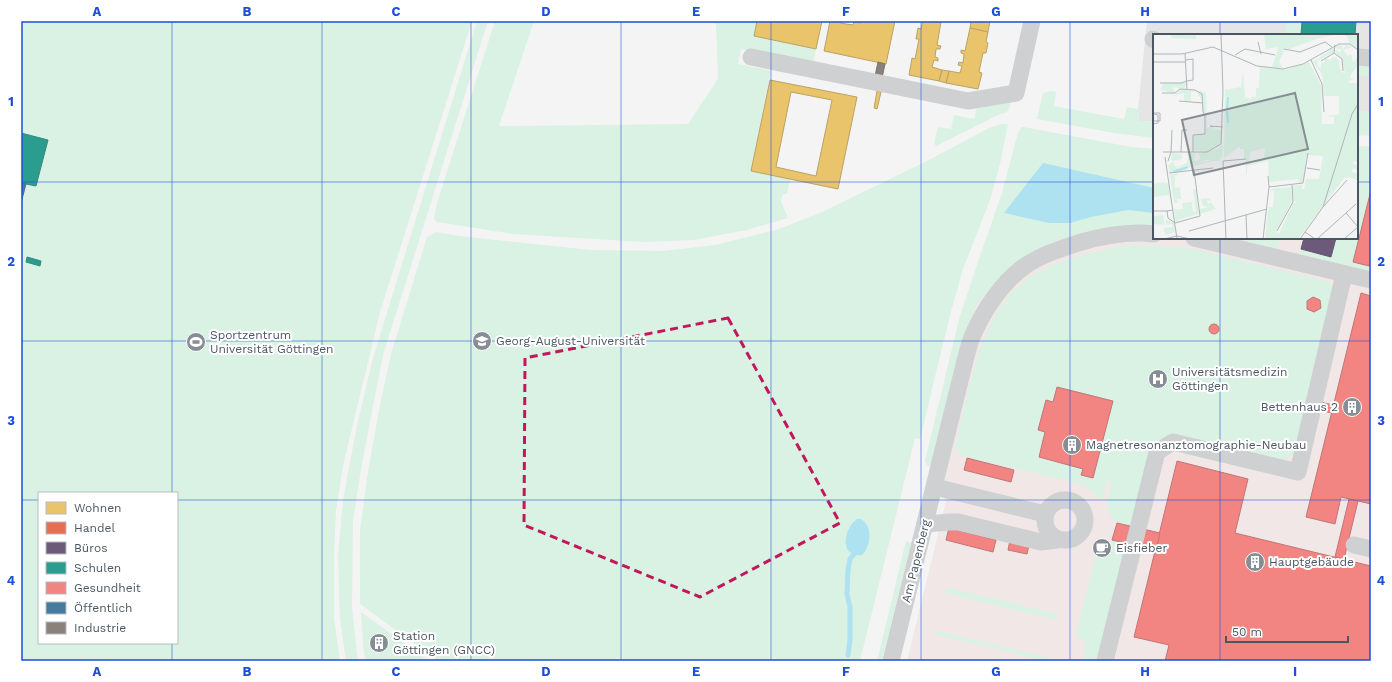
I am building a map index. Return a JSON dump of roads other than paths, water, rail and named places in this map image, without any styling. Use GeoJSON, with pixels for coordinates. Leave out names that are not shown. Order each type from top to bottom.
{"type":"FeatureCollection","features":[{"type":"Feature","properties":{"kind":"street"},"geometry":{"type":"LineString","coordinates":[[751,57],[968,101],[1016,93],[1032,21]]}},
{"type":"Feature","properties":{"kind":"street"},"geometry":{"type":"LineString","coordinates":[[1358,57],[1371,58]]}},
{"type":"Feature","properties":{"kind":"street","name":"Am Papenberg"},"geometry":{"type":"LineString","coordinates":[[891,661],[960,381],[972,338],[985,311],[1001,288],[1025,266],[1056,250],[1091,240],[1118,235],[1153,234]]}},
{"type":"Feature","properties":{"kind":"street"},"geometry":{"type":"LineString","coordinates":[[1198,239],[1371,280]]}},
{"type":"Feature","properties":{"kind":"street"},"geometry":{"type":"LineString","coordinates":[[1105,661],[1157,452],[1173,442],[1298,472],[1344,274]]}},
{"type":"Feature","properties":{"kind":"street"},"geometry":{"type":"LineString","coordinates":[[934,487],[1045,514]]}},
{"type":"Feature","properties":{"kind":"street"},"geometry":{"type":"LineString","coordinates":[[925,524],[958,522],[1041,542],[1057,540],[1064,541],[1076,538],[1081,534],[1086,522],[1084,512],[1076,503],[1063,500],[1052,505],[1045,514],[1044,519],[1046,528],[1057,540]]}},
{"type":"Feature","properties":{"kind":"street"},"geometry":{"type":"LineString","coordinates":[[1354,545],[1371,549]]}},
{"type":"Feature","properties":{"kind":"water"},"geometry":{"type":"Polygon","coordinates":[[[1043,163],[1153,188],[1153,213],[1128,210],[1091,217],[1070,223],[1049,223],[1004,213],[1043,163]]]}},
{"type":"Feature","properties":{"kind":"water"},"geometry":{"type":"Polygon","coordinates":[[[857,519],[861,519],[865,522],[869,531],[869,542],[862,555],[855,555],[850,552],[847,548],[846,542],[846,536],[849,529],[857,519]]]}},
{"type":"Feature","properties":{"kind":"waterway"},"geometry":{"type":"LineString","coordinates":[[848,655],[850,640],[850,607],[847,594],[848,570],[850,559],[858,549]]}},
{"type":"Feature","properties":{"kind":"place","name":"Georg-August-Universität"},"geometry":{"type":"Point","coordinates":[482,341]}},
{"type":"Feature","properties":{"kind":"place","name":"Sportzentrum Universität Göttingen"},"geometry":{"type":"Point","coordinates":[196,342]}},
{"type":"Feature","properties":{"kind":"place","name":"Universitätsmedizin Göttingen"},"geometry":{"type":"Point","coordinates":[1158,379]}},
{"type":"Feature","properties":{"kind":"place","name":"Bettenhaus 2"},"geometry":{"type":"Point","coordinates":[1352,407]}},
{"type":"Feature","properties":{"kind":"place","name":"Magnetresonanztomographie-Neubau"},"geometry":{"type":"Point","coordinates":[1072,445]}},
{"type":"Feature","properties":{"kind":"place","name":"Eisfieber"},"geometry":{"type":"Point","coordinates":[1102,548]}},
{"type":"Feature","properties":{"kind":"place","name":"Hauptgebäude"},"geometry":{"type":"Point","coordinates":[1255,562]}},
{"type":"Feature","properties":{"kind":"place","name":"Station Göttingen (GNCC)"},"geometry":{"type":"Point","coordinates":[379,643]}}]}
